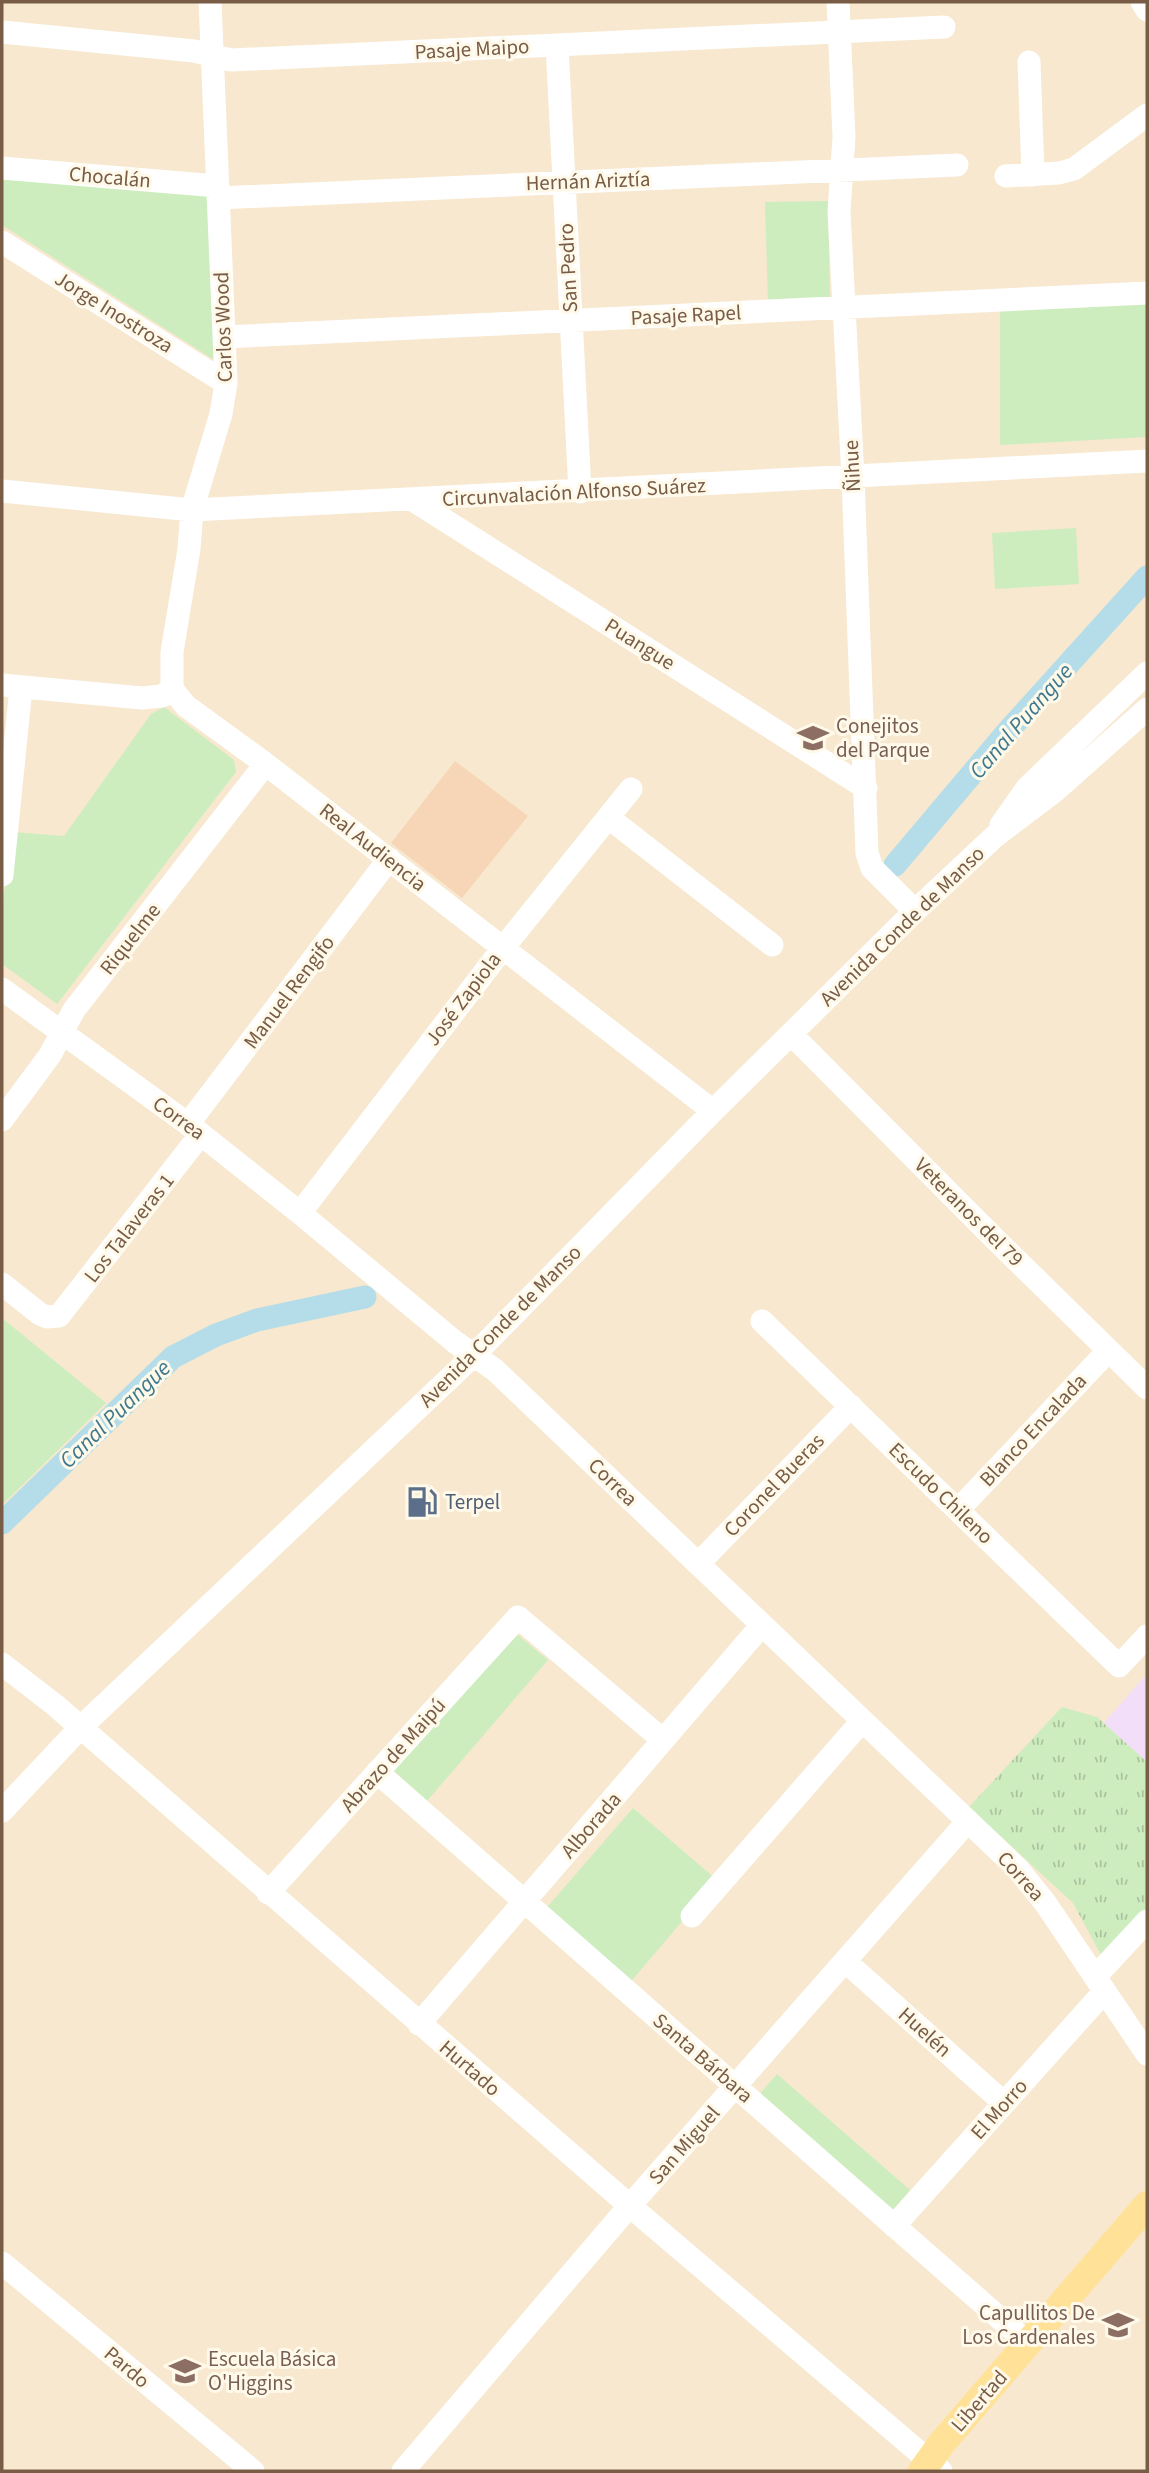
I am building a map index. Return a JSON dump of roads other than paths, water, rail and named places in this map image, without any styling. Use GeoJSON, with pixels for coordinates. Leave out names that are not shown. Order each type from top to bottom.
{"type":"FeatureCollection","features":[{"type":"Feature","properties":{"kind":"main road","name":"Libertad"},"geometry":{"type":"LineString","coordinates":[[930,2468],[1028,2343],[1147,2204]]}},
{"type":"Feature","properties":{"kind":"street","name":"Carlos Wood"},"geometry":{"type":"LineString","coordinates":[[172,689],[172,652],[189,550],[192,510],[221,414],[226,383],[210,2]]}},
{"type":"Feature","properties":{"kind":"street","name":"Ñihue"},"geometry":{"type":"LineString","coordinates":[[838,2],[844,137],[839,212],[853,478],[867,853],[872,868],[915,911]]}},
{"type":"Feature","properties":{"kind":"street"},"geometry":{"type":"LineString","coordinates":[[1142,2],[1147,8]]}},
{"type":"Feature","properties":{"kind":"street","name":"Pasaje Maipo"},"geometry":{"type":"LineString","coordinates":[[2,32],[194,51],[231,60],[944,27]]}},
{"type":"Feature","properties":{"kind":"street","name":"San Pedro"},"geometry":{"type":"LineString","coordinates":[[557,45],[580,492]]}},
{"type":"Feature","properties":{"kind":"street"},"geometry":{"type":"LineString","coordinates":[[1030,62],[1033,175]]}},
{"type":"Feature","properties":{"kind":"street"},"geometry":{"type":"LineString","coordinates":[[1006,176],[1059,173],[1073,169],[1147,115]]}},
{"type":"Feature","properties":{"kind":"street","name":"Hernán Ariztía"},"geometry":{"type":"LineString","coordinates":[[218,192],[564,182],[957,165]]}},
{"type":"Feature","properties":{"kind":"street","name":"Chocalán"},"geometry":{"type":"LineString","coordinates":[[2,168],[218,192]]}},
{"type":"Feature","properties":{"kind":"street","name":"Jorge Inostroza"},"geometry":{"type":"LineString","coordinates":[[2,242],[226,383]]}},
{"type":"Feature","properties":{"kind":"street","name":"Pasaje Rapel"},"geometry":{"type":"LineString","coordinates":[[224,337],[1147,293]]}},
{"type":"Feature","properties":{"kind":"street","name":"Circunvalación Alfonso Suárez"},"geometry":{"type":"LineString","coordinates":[[2,491],[192,510],[1147,461]]}},
{"type":"Feature","properties":{"kind":"street","name":"Puangue"},"geometry":{"type":"LineString","coordinates":[[414,500],[866,788]]}},
{"type":"Feature","properties":{"kind":"street","name":"Avenida Conde de Manso"},"geometry":{"type":"LineString","coordinates":[[994,837],[1027,788],[1147,673]]}},
{"type":"Feature","properties":{"kind":"street"},"geometry":{"type":"LineString","coordinates":[[2,875],[11,686],[142,698],[162,696],[172,689]]}},
{"type":"Feature","properties":{"kind":"street","name":"Real Audiencia"},"geometry":{"type":"LineString","coordinates":[[172,689],[186,706],[263,762],[713,1111]]}},
{"type":"Feature","properties":{"kind":"street","name":"Avenida Conde de Manso"},"geometry":{"type":"LineString","coordinates":[[2,1811],[80,1728],[473,1356],[713,1111],[915,911],[994,837],[1056,790],[1147,709]]}},
{"type":"Feature","properties":{"kind":"street","name":"Riquelme"},"geometry":{"type":"LineString","coordinates":[[2,1120],[45,1064],[63,1035],[74,1010],[263,767],[263,762]]}},
{"type":"Feature","properties":{"kind":"street","name":"José Zapiola"},"geometry":{"type":"LineString","coordinates":[[300,1213],[503,948],[631,789]]}},
{"type":"Feature","properties":{"kind":"street"},"geometry":{"type":"LineString","coordinates":[[609,818],[772,945]]}},
{"type":"Feature","properties":{"kind":"street","name":"Manuel Rengifo"},"geometry":{"type":"LineString","coordinates":[[195,1129],[389,859]]}},
{"type":"Feature","properties":{"kind":"street","name":"Correa"},"geometry":{"type":"LineString","coordinates":[[2,989],[195,1129],[473,1356],[495,1370],[1032,1885],[1147,2054]]}},
{"type":"Feature","properties":{"kind":"street","name":"Veteranos del 79"},"geometry":{"type":"LineString","coordinates":[[792,1034],[1147,1388]]}},
{"type":"Feature","properties":{"kind":"street","name":"Los Talaveras 1"},"geometry":{"type":"LineString","coordinates":[[2,1284],[40,1314],[53,1318],[64,1312],[195,1129]]}},
{"type":"Feature","properties":{"kind":"street","name":"Escudo Chileno"},"geometry":{"type":"LineString","coordinates":[[762,1321],[1119,1666],[1147,1636]]}},
{"type":"Feature","properties":{"kind":"street","name":"Blanco Encalada"},"geometry":{"type":"LineString","coordinates":[[958,1510],[1108,1351]]}},
{"type":"Feature","properties":{"kind":"street","name":"Coronel Bueras"},"geometry":{"type":"LineString","coordinates":[[698,1564],[851,1406]]}},
{"type":"Feature","properties":{"kind":"street","name":"Abrazo de Maipú"},"geometry":{"type":"LineString","coordinates":[[268,1893],[518,1617],[663,1740]]}},
{"type":"Feature","properties":{"kind":"street","name":"Alborada"},"geometry":{"type":"LineString","coordinates":[[419,2024],[762,1625]]}},
{"type":"Feature","properties":{"kind":"street","name":"Hurtado"},"geometry":{"type":"LineString","coordinates":[[2,1664],[55,1706],[930,2468]]}},
{"type":"Feature","properties":{"kind":"street"},"geometry":{"type":"LineString","coordinates":[[692,1916],[862,1721]]}},
{"type":"Feature","properties":{"kind":"street","name":"Santa Bárbara"},"geometry":{"type":"LineString","coordinates":[[377,1772],[1028,2343]]}},
{"type":"Feature","properties":{"kind":"street","name":"San Miguel"},"geometry":{"type":"LineString","coordinates":[[404,2471],[630,2206],[968,1822]]}},
{"type":"Feature","properties":{"kind":"street","name":"El Morro"},"geometry":{"type":"LineString","coordinates":[[894,2226],[1004,2103],[1147,1921]]}},
{"type":"Feature","properties":{"kind":"street","name":"Huelén"},"geometry":{"type":"LineString","coordinates":[[845,1961],[1004,2103]]}},
{"type":"Feature","properties":{"kind":"street","name":"Pardo"},"geometry":{"type":"LineString","coordinates":[[2,2263],[253,2471]]}},
{"type":"Feature","properties":{"kind":"waterway","name":"Canal Puangue"},"geometry":{"type":"LineString","coordinates":[[895,865],[1008,731],[1147,577]]}},
{"type":"Feature","properties":{"kind":"waterway","name":"Canal Puangue"},"geometry":{"type":"LineString","coordinates":[[2,1523],[173,1357],[216,1335],[257,1320],[365,1297]]}},
{"type":"Feature","properties":{"kind":"place","name":"Conejitos del Parque"},"geometry":{"type":"Point","coordinates":[813,738]}},
{"type":"Feature","properties":{"kind":"place","name":"Terpel"},"geometry":{"type":"Point","coordinates":[422,1502]}},
{"type":"Feature","properties":{"kind":"place","name":"Capullitos De Los Cardenales"},"geometry":{"type":"Point","coordinates":[1118,2325]}},
{"type":"Feature","properties":{"kind":"place","name":"Escuela Básica O'Higgins"},"geometry":{"type":"Point","coordinates":[185,2371]}}]}
